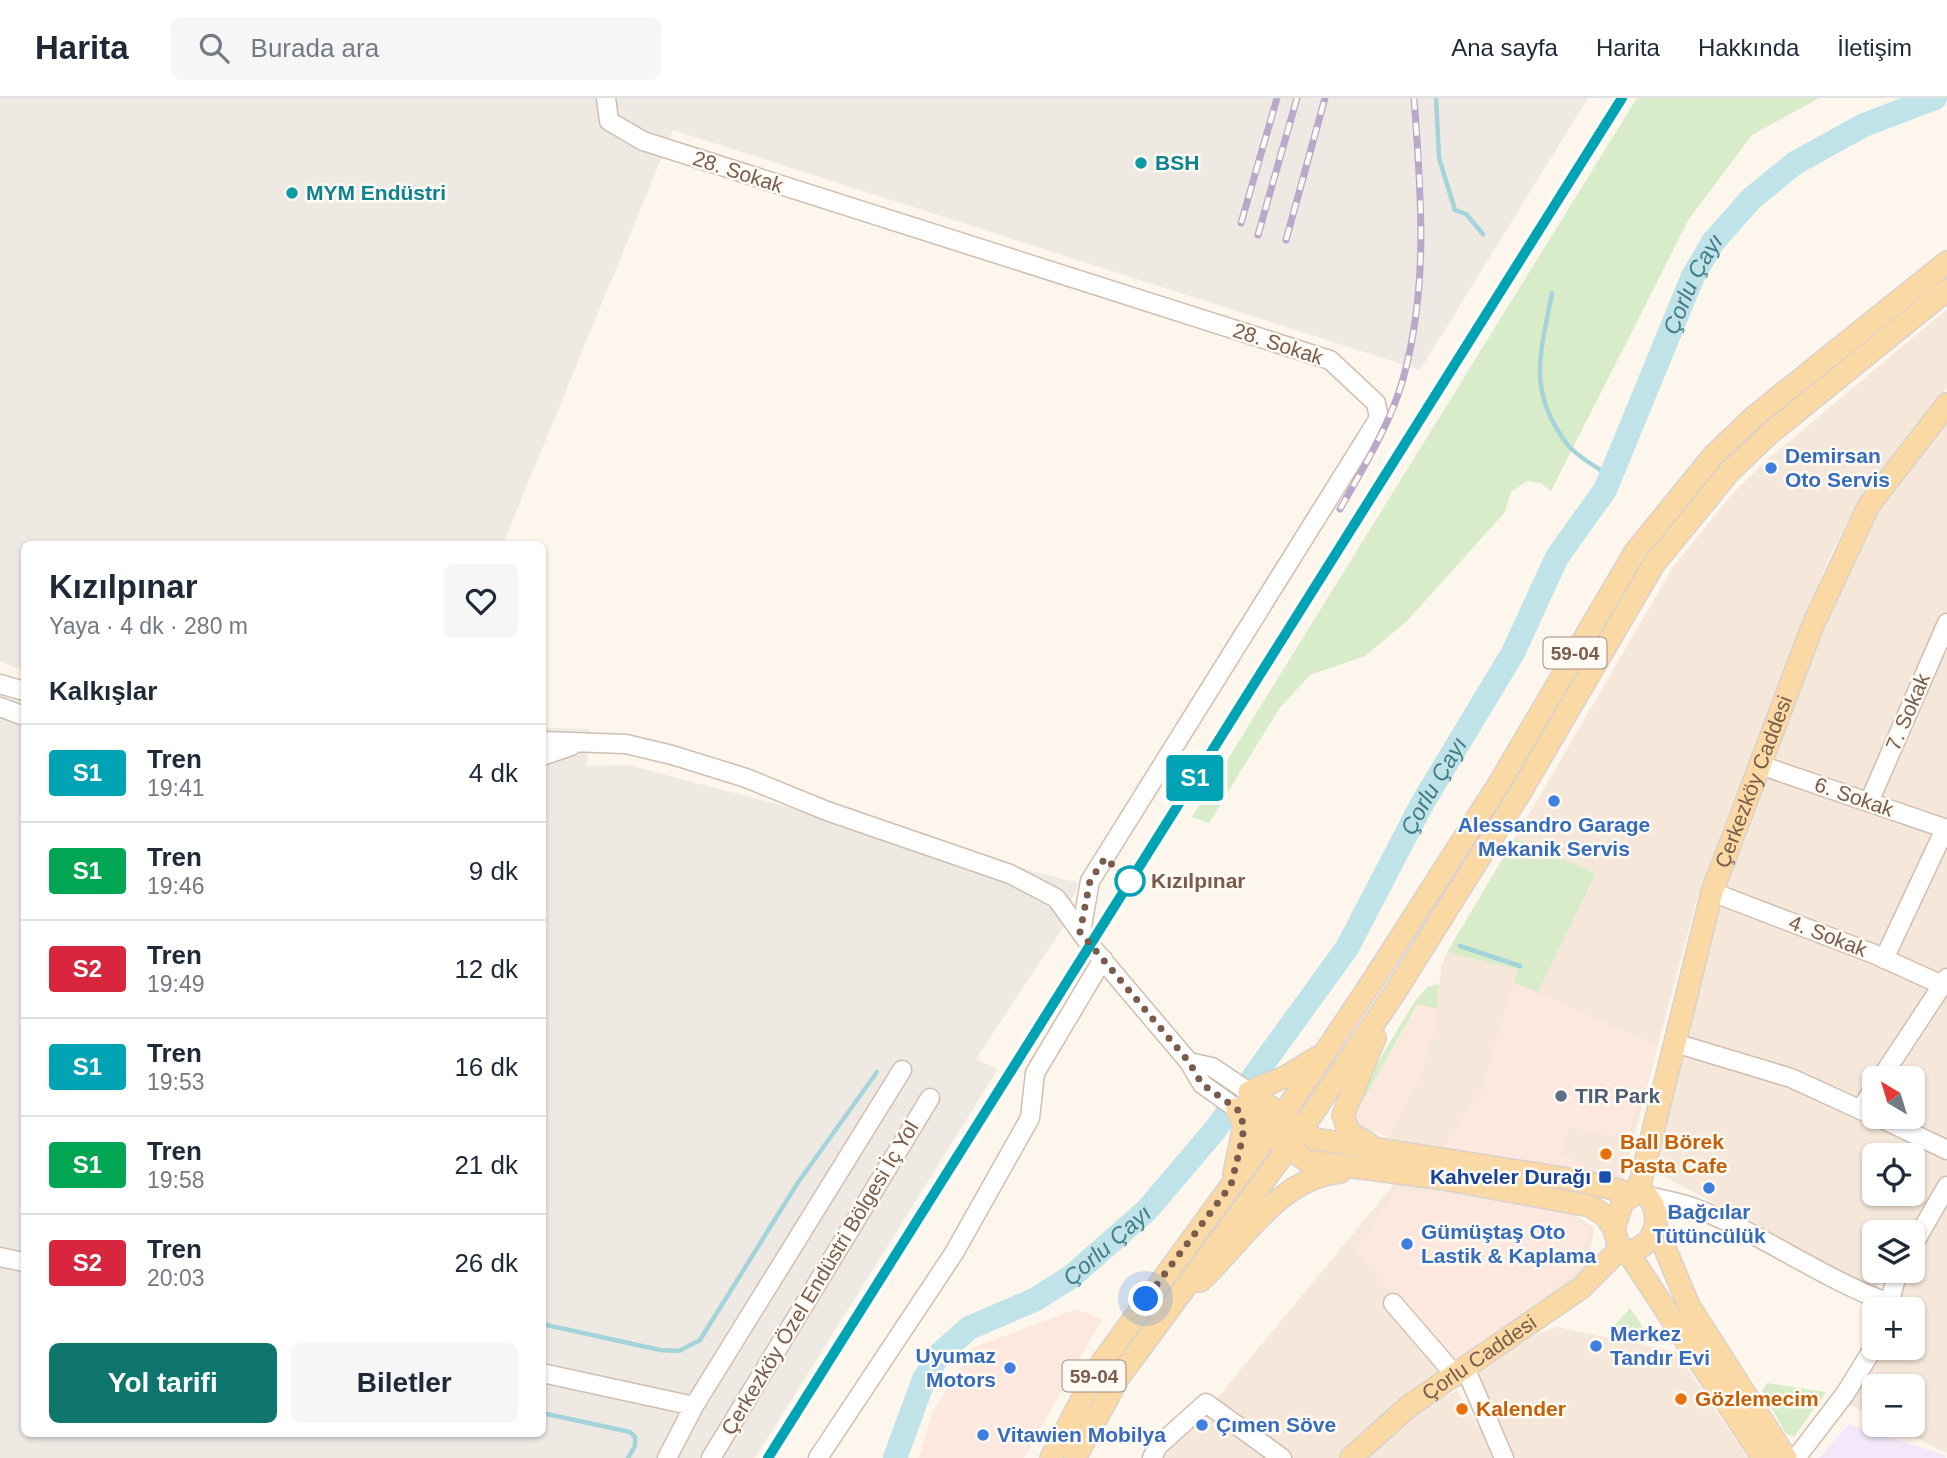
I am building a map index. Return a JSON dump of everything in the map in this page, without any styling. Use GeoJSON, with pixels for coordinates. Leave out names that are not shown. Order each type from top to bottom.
{"type":"FeatureCollection","features":[{"type":"Feature","properties":{"kind":"main road","name":"59-04"},"geometry":{"type":"LineString","coordinates":[[1051,1458],[1100,1365],[1283,1115],[1500,782],[1635,552],[1713,456],[1755,416],[1947,262]]}},
{"type":"Feature","properties":{"kind":"main road","name":"59-04"},"geometry":{"type":"LineString","coordinates":[[1075,1458],[1119,1377],[1302,1129],[1392,997],[1520,793],[1654,564],[1730,471],[1770,433],[1947,290]]}},
{"type":"Feature","properties":{"kind":"main road","name":"Çerkezköy Caddesi"},"geometry":{"type":"LineString","coordinates":[[1642,1191],[1712,892],[1813,625],[1870,505],[1943,416]]}},
{"type":"Feature","properties":{"kind":"main road"},"geometry":{"type":"LineString","coordinates":[[1392,997],[1343,1115],[1346,1128],[1354,1137],[1394,1152]]}},
{"type":"Feature","properties":{"kind":"main road"},"geometry":{"type":"LineString","coordinates":[[1243,1100],[1324,1053]]}},
{"type":"Feature","properties":{"kind":"main road"},"geometry":{"type":"LineString","coordinates":[[1243,1100],[1283,1115],[1315,1139],[1642,1191],[1655,1208],[1656,1227],[1689,1306],[1786,1458]]}},
{"type":"Feature","properties":{"kind":"main road"},"geometry":{"type":"LineString","coordinates":[[1243,1100],[1268,1134],[1307,1161],[1439,1178],[1590,1206],[1604,1215],[1617,1245],[1763,1458]]}},
{"type":"Feature","properties":{"kind":"main road"},"geometry":{"type":"LineString","coordinates":[[1231,1185],[1243,1136],[1243,1100]]}},
{"type":"Feature","properties":{"kind":"main road"},"geometry":{"type":"LineString","coordinates":[[1165,1312],[1222,1261],[1281,1198],[1298,1186],[1316,1176],[1336,1172],[1381,1171]]}},
{"type":"Feature","properties":{"kind":"main road"},"geometry":{"type":"LineString","coordinates":[[1617,1245],[1620,1205],[1642,1191]]}},
{"type":"Feature","properties":{"kind":"main road"},"geometry":{"type":"LineString","coordinates":[[1617,1245],[1644,1245],[1656,1227]]}},
{"type":"Feature","properties":{"kind":"main road","name":"Çorlu Caddesi"},"geometry":{"type":"LineString","coordinates":[[1351,1458],[1361,1445],[1409,1406],[1461,1373],[1581,1288],[1617,1245]]}},
{"type":"Feature","properties":{"kind":"street","name":"28. Sokak"},"geometry":{"type":"LineString","coordinates":[[606,98],[609,121],[643,141],[1330,360],[1376,403],[1379,418],[1090,881],[1080,932]]}},
{"type":"Feature","properties":{"kind":"street","name":"7. Sokak"},"geometry":{"type":"LineString","coordinates":[[1869,802],[1947,623]]}},
{"type":"Feature","properties":{"kind":"street"},"geometry":{"type":"LineString","coordinates":[[0,684],[21,690]]}},
{"type":"Feature","properties":{"kind":"street"},"geometry":{"type":"LineString","coordinates":[[0,707],[21,715]]}},
{"type":"Feature","properties":{"kind":"street"},"geometry":{"type":"LineString","coordinates":[[546,741],[626,744],[746,778],[827,811],[1010,874],[1056,898],[1080,932],[1189,1062],[1202,1084],[1243,1100]]}},
{"type":"Feature","properties":{"kind":"street"},"geometry":{"type":"LineString","coordinates":[[546,755],[581,743]]}},
{"type":"Feature","properties":{"kind":"street","name":"6. Sokak"},"geometry":{"type":"LineString","coordinates":[[1760,765],[1946,829]]}},
{"type":"Feature","properties":{"kind":"street"},"geometry":{"type":"LineString","coordinates":[[1884,959],[1946,829]]}},
{"type":"Feature","properties":{"kind":"street","name":"4. Sokak"},"geometry":{"type":"LineString","coordinates":[[1712,892],[1944,981]]}},
{"type":"Feature","properties":{"kind":"street"},"geometry":{"type":"LineString","coordinates":[[818,1458],[954,1253],[1030,1118],[1035,1073],[1103,959]]}},
{"type":"Feature","properties":{"kind":"street"},"geometry":{"type":"LineString","coordinates":[[1889,1066],[1944,981]]}},
{"type":"Feature","properties":{"kind":"street"},"geometry":{"type":"LineString","coordinates":[[1675,1043],[1791,1077],[1862,1110]]}},
{"type":"Feature","properties":{"kind":"street"},"geometry":{"type":"LineString","coordinates":[[1189,1062],[1212,1067],[1243,1100]]}},
{"type":"Feature","properties":{"kind":"street","name":"Çerkezköy Özel Endüstri Bölgesi İç Yol"},"geometry":{"type":"LineString","coordinates":[[667,1458],[694,1406],[902,1070]]}},
{"type":"Feature","properties":{"kind":"street","name":"Çerkezköy Özel Endüstri Bölgesi İç Yol"},"geometry":{"type":"LineString","coordinates":[[711,1458],[930,1098]]}},
{"type":"Feature","properties":{"kind":"street"},"geometry":{"type":"LineString","coordinates":[[1902,1129],[1947,1150]]}},
{"type":"Feature","properties":{"kind":"street"},"geometry":{"type":"LineString","coordinates":[[1925,1224],[1947,1186]]}},
{"type":"Feature","properties":{"kind":"street"},"geometry":{"type":"LineString","coordinates":[[1642,1191],[1698,1209],[1765,1240],[1869,1297]]}},
{"type":"Feature","properties":{"kind":"street"},"geometry":{"type":"LineString","coordinates":[[1656,1227],[1674,1211],[1698,1209]]}},
{"type":"Feature","properties":{"kind":"street"},"geometry":{"type":"LineString","coordinates":[[0,1256],[21,1261]]}},
{"type":"Feature","properties":{"kind":"street"},"geometry":{"type":"LineString","coordinates":[[1393,1303],[1461,1373],[1504,1458]]}},
{"type":"Feature","properties":{"kind":"street"},"geometry":{"type":"LineString","coordinates":[[1796,1458],[1845,1394],[1866,1360]]}},
{"type":"Feature","properties":{"kind":"street","name":"Çerkezköy Özel Endüstri Bölgesi İç Yol"},"geometry":{"type":"LineString","coordinates":[[546,1374],[694,1406]]}},
{"type":"Feature","properties":{"kind":"street"},"geometry":{"type":"LineString","coordinates":[[1152,1458],[1158,1446],[1206,1403],[1282,1458]]}},
{"type":"Feature","properties":{"kind":"shaded area"},"geometry":{"type":"Polygon","coordinates":[[[0,98],[1588,98],[1420,370],[673,130],[504,541],[21,541],[21,670],[0,661],[0,98]]]}},
{"type":"Feature","properties":{"kind":"shaded area"},"geometry":{"type":"Polygon","coordinates":[[[1947,309],[1947,387],[1859,499],[1827,563],[1724,825],[1695,905],[1622,1182],[1382,1145],[1419,1077],[1435,1025],[1441,967],[1447,952],[1519,970],[1538,991],[1596,875],[1515,838],[1673,567],[1733,493],[1767,460],[1947,309]]]}},
{"type":"Feature","properties":{"kind":"shaded area"},"geometry":{"type":"Polygon","coordinates":[[[1947,419],[1947,1174],[1918,1220],[1862,1220],[1862,1282],[1650,1169],[1711,926],[1823,629],[1875,510],[1947,419]]]}},
{"type":"Feature","properties":{"kind":"shaded area"},"geometry":{"type":"Polygon","coordinates":[[[0,695],[21,701],[21,1437],[546,1437],[546,728],[590,729],[587,766],[628,765],[1078,883],[1062,929],[976,1059],[998,1069],[755,1458],[0,1458],[0,695]]]}},
{"type":"Feature","properties":{"kind":"shaded area"},"geometry":{"type":"Polygon","coordinates":[[[1514,983],[1658,1046],[1627,1138],[1568,1126],[1561,1157],[1582,1162],[1580,1169],[1442,1151],[1482,1088],[1514,983]]]}},
{"type":"Feature","properties":{"kind":"shaded area"},"geometry":{"type":"Polygon","coordinates":[[[1419,1004],[1437,1009],[1435,1025],[1419,1077],[1388,1137],[1351,1121],[1419,1004]]]}},
{"type":"Feature","properties":{"kind":"shaded area"},"geometry":{"type":"Polygon","coordinates":[[[1395,1183],[1565,1208],[1594,1228],[1587,1268],[1446,1373],[1341,1458],[1290,1458],[1214,1402],[1395,1183]]]}},
{"type":"Feature","properties":{"kind":"shaded area"},"geometry":{"type":"Polygon","coordinates":[[[1397,1188],[1563,1211],[1588,1229],[1581,1267],[1472,1352],[1451,1360],[1356,1251],[1397,1188]]]}},
{"type":"Feature","properties":{"kind":"shaded area"},"geometry":{"type":"Polygon","coordinates":[[[1947,1194],[1947,1453],[1914,1437],[1925,1437],[1925,1374],[1863,1374],[1872,1360],[1925,1360],[1925,1297],[1895,1297],[1900,1283],[1925,1283],[1925,1233],[1947,1194]]]}},
{"type":"Feature","properties":{"kind":"shaded area"},"geometry":{"type":"Polygon","coordinates":[[[1865,1283],[1881,1283],[1874,1288],[1865,1283]]]}},
{"type":"Feature","properties":{"kind":"shaded area"},"geometry":{"type":"Polygon","coordinates":[[[1076,1309],[1102,1319],[1024,1458],[919,1458],[932,1413],[972,1348],[1076,1309]]]}},
{"type":"Feature","properties":{"kind":"shaded area"},"geometry":{"type":"Polygon","coordinates":[[[1557,1327],[1676,1352],[1748,1458],[1511,1458],[1476,1374],[1534,1335],[1557,1327]]]}},
{"type":"Feature","properties":{"kind":"shaded area"},"geometry":{"type":"Polygon","coordinates":[[[1862,1376],[1862,1411],[1846,1403],[1862,1376]]]}},
{"type":"Feature","properties":{"kind":"shaded area"},"geometry":{"type":"Polygon","coordinates":[[[1457,1390],[1496,1458],[1363,1458],[1412,1414],[1457,1390]]]}},
{"type":"Feature","properties":{"kind":"shaded area"},"geometry":{"type":"Polygon","coordinates":[[[1204,1412],[1266,1458],[1157,1458],[1204,1412]]]}},
{"type":"Feature","properties":{"kind":"shaded area"},"geometry":{"type":"Polygon","coordinates":[[[1849,1424],[1862,1428],[1862,1437],[1889,1437],[1945,1455],[1945,1458],[1819,1458],[1849,1424]]]}},
{"type":"Feature","properties":{"kind":"green space"},"geometry":{"type":"Polygon","coordinates":[[[1637,98],[1819,98],[1752,135],[1689,219],[1551,491],[1540,483],[1527,481],[1511,492],[1505,512],[1407,621],[1365,656],[1310,675],[1279,709],[1209,823],[1192,817],[1637,98]]]}},
{"type":"Feature","properties":{"kind":"green space"},"geometry":{"type":"Polygon","coordinates":[[[1515,838],[1596,874],[1538,992],[1514,983],[1518,970],[1447,952],[1515,838]]]}},
{"type":"Feature","properties":{"kind":"green space"},"geometry":{"type":"Polygon","coordinates":[[[1439,985],[1437,1009],[1418,1004],[1352,1120],[1373,1131],[1368,1142],[1345,1118],[1413,1004],[1426,988],[1439,985]]]}},
{"type":"Feature","properties":{"kind":"green space"},"geometry":{"type":"Polygon","coordinates":[[[1630,1308],[1654,1343],[1608,1333],[1630,1308]]]}},
{"type":"Feature","properties":{"kind":"green space"},"geometry":{"type":"Polygon","coordinates":[[[1767,1383],[1826,1392],[1794,1437],[1786,1434],[1762,1391],[1767,1383]]]}},
{"type":"Feature","properties":{"kind":"waterway"},"geometry":{"type":"LineString","coordinates":[[1436,98],[1439,158],[1455,210],[1466,214],[1483,234]]}},
{"type":"Feature","properties":{"kind":"waterway","name":"Çorlu Çayı"},"geometry":{"type":"LineString","coordinates":[[895,1458],[924,1379],[939,1355],[969,1328],[1034,1300],[1071,1277],[1147,1210],[1215,1130],[1347,948],[1423,802],[1513,653],[1557,557],[1605,490],[1693,276],[1713,242],[1751,199],[1795,163],[1864,125],[1935,98]]}},
{"type":"Feature","properties":{"kind":"waterway"},"geometry":{"type":"LineString","coordinates":[[1552,293],[1540,371],[1546,406],[1554,424],[1571,449],[1611,477]]}},
{"type":"Feature","properties":{"kind":"waterway"},"geometry":{"type":"LineString","coordinates":[[1460,946],[1520,966]]}},
{"type":"Feature","properties":{"kind":"waterway"},"geometry":{"type":"LineString","coordinates":[[546,1325],[660,1350],[679,1351],[700,1340],[797,1184],[877,1072]]}},
{"type":"Feature","properties":{"kind":"waterway"},"geometry":{"type":"LineString","coordinates":[[546,1414],[630,1432],[635,1437],[635,1446],[628,1458]]}},
{"type":"Feature","properties":{"kind":"railway"},"geometry":{"type":"LineString","coordinates":[[1241,223],[1277,98]]}},
{"type":"Feature","properties":{"kind":"railway"},"geometry":{"type":"LineString","coordinates":[[1258,235],[1297,98]]}},
{"type":"Feature","properties":{"kind":"railway"},"geometry":{"type":"LineString","coordinates":[[1286,240],[1325,98]]}},
{"type":"Feature","properties":{"kind":"railway"},"geometry":{"type":"LineString","coordinates":[[1340,509],[1391,413],[1411,344],[1417,309],[1421,239],[1414,98]]}},
{"type":"Feature","properties":{"kind":"railway"},"geometry":{"type":"LineString","coordinates":[[768,1458],[1622,98]]}},
{"type":"Feature","properties":{"kind":"train","name":"S1"},"geometry":{"type":"LineString","coordinates":[[768,1458],[1622,98]]}},
{"type":"Feature","properties":{"kind":"place","name":"BSH"},"geometry":{"type":"Point","coordinates":[1141,163]}},
{"type":"Feature","properties":{"kind":"place","name":"MYM Endüstri"},"geometry":{"type":"Point","coordinates":[292,193]}},
{"type":"Feature","properties":{"kind":"place","name":"Demirsan Oto Servis"},"geometry":{"type":"Point","coordinates":[1771,468]}},
{"type":"Feature","properties":{"kind":"place","name":"Alessandro Garage Mekanik Servis"},"geometry":{"type":"Point","coordinates":[1554,801]}},
{"type":"Feature","properties":{"kind":"place","name":"Kızılpınar"},"geometry":{"type":"Point","coordinates":[1130,881]}},
{"type":"Feature","properties":{"kind":"place","name":"TIR Park"},"geometry":{"type":"Point","coordinates":[1561,1096]}},
{"type":"Feature","properties":{"kind":"place","name":"Ball Börek Pasta Cafe"},"geometry":{"type":"Point","coordinates":[1606,1154]}},
{"type":"Feature","properties":{"kind":"place","name":"Kahveler Durağı"},"geometry":{"type":"Point","coordinates":[1605,1177]}},
{"type":"Feature","properties":{"kind":"place","name":"Bağcılar Tütüncülük"},"geometry":{"type":"Point","coordinates":[1709,1188]}},
{"type":"Feature","properties":{"kind":"place","name":"Gümüştaş Oto Lastik & Kaplama"},"geometry":{"type":"Point","coordinates":[1407,1244]}},
{"type":"Feature","properties":{"kind":"place","name":"Merkez Tandır Evi"},"geometry":{"type":"Point","coordinates":[1596,1346]}},
{"type":"Feature","properties":{"kind":"place","name":"Uyumaz Motors"},"geometry":{"type":"Point","coordinates":[1010,1368]}},
{"type":"Feature","properties":{"kind":"place","name":"Gözlemecim"},"geometry":{"type":"Point","coordinates":[1681,1399]}},
{"type":"Feature","properties":{"kind":"place","name":"Kalender"},"geometry":{"type":"Point","coordinates":[1462,1409]}},
{"type":"Feature","properties":{"kind":"place","name":"Çımen Söve"},"geometry":{"type":"Point","coordinates":[1202,1425]}},
{"type":"Feature","properties":{"kind":"place","name":"Vitawien Mobilya"},"geometry":{"type":"Point","coordinates":[983,1435]}},
{"type":"Feature","properties":{"kind":"route"},"geometry":{"type":"LineString","coordinates":[[1130,881],[1105,858],[1090,881],[1080,932],[1189,1062],[1202,1084],[1237,1109],[1244,1126],[1231,1185],[1146,1299]]}}]}
